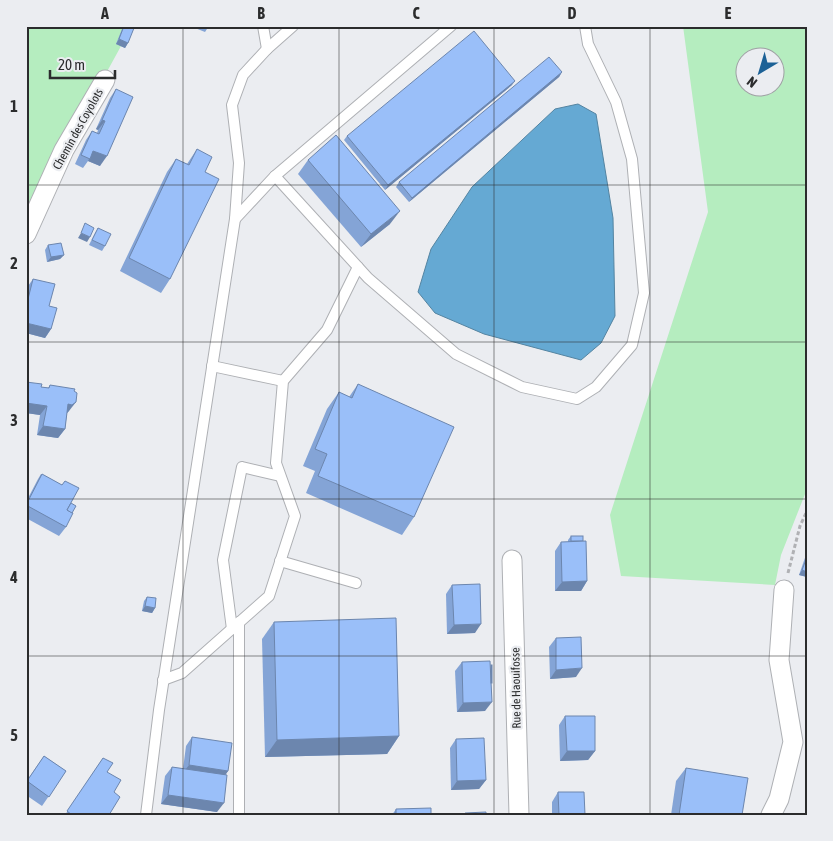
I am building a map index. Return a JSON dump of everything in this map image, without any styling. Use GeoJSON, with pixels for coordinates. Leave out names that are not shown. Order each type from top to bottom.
{"type":"FeatureCollection","features":[{"type":"Feature","properties":{"kind":"street","name":"Chemin des Coyolots"},"geometry":{"type":"LineString","coordinates":[[26,234],[64,150],[105,80]]}},
{"type":"Feature","properties":{"kind":"street","name":"Rue de Haouifosse"},"geometry":{"type":"LineString","coordinates":[[512,560],[519,815]]}},
{"type":"Feature","properties":{"kind":"street"},"geometry":{"type":"LineString","coordinates":[[771,815],[779,799],[793,742],[779,660],[784,590]]}},
{"type":"Feature","properties":{"kind":"lane"},"geometry":{"type":"LineString","coordinates":[[263,26],[266,48]]}},
{"type":"Feature","properties":{"kind":"lane"},"geometry":{"type":"LineString","coordinates":[[146,815],[163,680],[235,219],[239,163],[232,105],[243,75],[266,48],[293,26]]}},
{"type":"Feature","properties":{"kind":"lane"},"geometry":{"type":"LineString","coordinates":[[235,219],[275,176],[451,26]]}},
{"type":"Feature","properties":{"kind":"lane"},"geometry":{"type":"LineString","coordinates":[[275,176],[368,278],[456,354],[522,387],[578,400],[596,387],[632,346],[644,292],[632,160],[616,102],[588,44],[585,26]]}},
{"type":"Feature","properties":{"kind":"lane"},"geometry":{"type":"LineString","coordinates":[[163,680],[182,673],[268,596],[295,516],[276,463],[283,381],[327,330],[358,267]]}},
{"type":"Feature","properties":{"kind":"lane"},"geometry":{"type":"LineString","coordinates":[[212,366],[283,381]]}},
{"type":"Feature","properties":{"kind":"lane"},"geometry":{"type":"LineString","coordinates":[[239,815],[235,626],[223,560],[242,467],[280,476]]}},
{"type":"Feature","properties":{"kind":"lane"},"geometry":{"type":"LineString","coordinates":[[280,561],[356,583]]}},
{"type":"Feature","properties":{"kind":"path"},"geometry":{"type":"LineString","coordinates":[[784,590],[800,526],[807,511]]}},
{"type":"Feature","properties":{"kind":"green space"},"geometry":{"type":"Polygon","coordinates":[[[26,26],[132,26],[64,150],[26,234],[26,26]]]}},
{"type":"Feature","properties":{"kind":"green space"},"geometry":{"type":"Polygon","coordinates":[[[683,26],[807,26],[807,489],[781,555],[775,585],[621,576],[610,515],[708,212],[683,26]]]}},
{"type":"Feature","properties":{"kind":"water"},"geometry":{"type":"Polygon","coordinates":[[[578,104],[596,114],[613,218],[615,316],[601,343],[581,360],[484,334],[435,313],[418,292],[431,249],[472,187],[555,109],[578,104]]]}},
{"type":"Feature","properties":{"kind":"building"},"geometry":{"type":"Polygon","coordinates":[[[124,26],[134,28],[128,43],[119,39],[124,26]]]}},
{"type":"Feature","properties":{"kind":"building"},"geometry":{"type":"Polygon","coordinates":[[[474,31],[515,81],[388,185],[347,136],[474,31]]]}},
{"type":"Feature","properties":{"kind":"building"},"geometry":{"type":"Polygon","coordinates":[[[549,57],[562,72],[412,198],[399,182],[549,57]]]}},
{"type":"Feature","properties":{"kind":"building"},"geometry":{"type":"Polygon","coordinates":[[[116,89],[133,97],[107,156],[93,151],[90,159],[81,155],[92,131],[99,134],[105,121],[102,120],[116,89]]]}},
{"type":"Feature","properties":{"kind":"building"},"geometry":{"type":"Polygon","coordinates":[[[336,135],[400,211],[371,234],[308,160],[336,135]]]}},
{"type":"Feature","properties":{"kind":"building"},"geometry":{"type":"Polygon","coordinates":[[[197,149],[212,157],[205,172],[219,179],[170,279],[129,258],[176,159],[189,165],[197,149]]]}},
{"type":"Feature","properties":{"kind":"building"},"geometry":{"type":"Polygon","coordinates":[[[85,223],[94,228],[90,237],[81,233],[85,223]]]}},
{"type":"Feature","properties":{"kind":"building"},"geometry":{"type":"Polygon","coordinates":[[[98,228],[111,234],[105,246],[92,240],[98,228]]]}},
{"type":"Feature","properties":{"kind":"building"},"geometry":{"type":"Polygon","coordinates":[[[61,243],[64,255],[51,257],[48,245],[61,243]]]}},
{"type":"Feature","properties":{"kind":"building"},"geometry":{"type":"Polygon","coordinates":[[[33,279],[55,284],[49,306],[57,308],[51,329],[26,323],[26,307],[33,279]]]}},
{"type":"Feature","properties":{"kind":"building"},"geometry":{"type":"Polygon","coordinates":[[[26,382],[42,384],[41,387],[49,388],[50,385],[75,389],[74,391],[77,393],[76,402],[72,405],[68,404],[65,429],[43,426],[47,406],[26,403],[26,382]]]}},
{"type":"Feature","properties":{"kind":"building"},"geometry":{"type":"Polygon","coordinates":[[[358,384],[454,427],[414,517],[318,476],[327,454],[315,449],[339,392],[352,398],[358,384]]]}},
{"type":"Feature","properties":{"kind":"building"},"geometry":{"type":"Polygon","coordinates":[[[42,474],[62,485],[65,481],[79,488],[67,510],[73,513],[66,527],[26,505],[42,474]]]}},
{"type":"Feature","properties":{"kind":"building"},"geometry":{"type":"Polygon","coordinates":[[[71,503],[76,506],[72,513],[67,510],[71,503]]]}},
{"type":"Feature","properties":{"kind":"building"},"geometry":{"type":"Polygon","coordinates":[[[571,536],[583,536],[583,541],[571,541],[571,536]]]}},
{"type":"Feature","properties":{"kind":"building"},"geometry":{"type":"Polygon","coordinates":[[[586,541],[587,581],[562,582],[561,542],[586,541]]]}},
{"type":"Feature","properties":{"kind":"building"},"geometry":{"type":"Polygon","coordinates":[[[807,557],[807,572],[802,570],[807,557]]]}},
{"type":"Feature","properties":{"kind":"building"},"geometry":{"type":"Polygon","coordinates":[[[480,584],[481,624],[454,625],[452,585],[480,584]]]}},
{"type":"Feature","properties":{"kind":"building"},"geometry":{"type":"Polygon","coordinates":[[[147,597],[156,598],[155,608],[145,606],[147,597]]]}},
{"type":"Feature","properties":{"kind":"building"},"geometry":{"type":"Polygon","coordinates":[[[396,618],[399,736],[277,740],[274,622],[396,618]]]}},
{"type":"Feature","properties":{"kind":"building"},"geometry":{"type":"Polygon","coordinates":[[[581,637],[582,668],[556,670],[556,638],[581,637]]]}},
{"type":"Feature","properties":{"kind":"building"},"geometry":{"type":"Polygon","coordinates":[[[490,661],[492,702],[463,703],[462,662],[490,661]]]}},
{"type":"Feature","properties":{"kind":"building"},"geometry":{"type":"Polygon","coordinates":[[[492,665],[492,683],[491,683],[492,665]]]}},
{"type":"Feature","properties":{"kind":"building"},"geometry":{"type":"Polygon","coordinates":[[[565,716],[595,716],[595,751],[567,751],[565,716]]]}},
{"type":"Feature","properties":{"kind":"building"},"geometry":{"type":"Polygon","coordinates":[[[192,737],[232,743],[228,771],[189,765],[192,737]]]}},
{"type":"Feature","properties":{"kind":"building"},"geometry":{"type":"Polygon","coordinates":[[[484,738],[486,780],[457,781],[456,739],[484,738]]]}},
{"type":"Feature","properties":{"kind":"building"},"geometry":{"type":"Polygon","coordinates":[[[44,756],[66,771],[49,797],[27,781],[44,756]]]}},
{"type":"Feature","properties":{"kind":"building"},"geometry":{"type":"Polygon","coordinates":[[[103,758],[113,763],[107,772],[121,780],[114,792],[120,797],[109,815],[72,815],[67,811],[103,758]]]}},
{"type":"Feature","properties":{"kind":"building"},"geometry":{"type":"Polygon","coordinates":[[[172,767],[227,775],[224,803],[168,795],[172,767]]]}},
{"type":"Feature","properties":{"kind":"building"},"geometry":{"type":"Polygon","coordinates":[[[686,768],[748,778],[742,815],[679,815],[686,768]]]}},
{"type":"Feature","properties":{"kind":"building"},"geometry":{"type":"Polygon","coordinates":[[[558,792],[584,792],[585,815],[559,815],[558,792]]]}},
{"type":"Feature","properties":{"kind":"building"},"geometry":{"type":"Polygon","coordinates":[[[431,808],[431,815],[396,815],[396,809],[431,808]]]}},
{"type":"Feature","properties":{"kind":"building"},"geometry":{"type":"Polygon","coordinates":[[[486,812],[486,815],[465,815],[465,813],[486,812]]]}}]}
